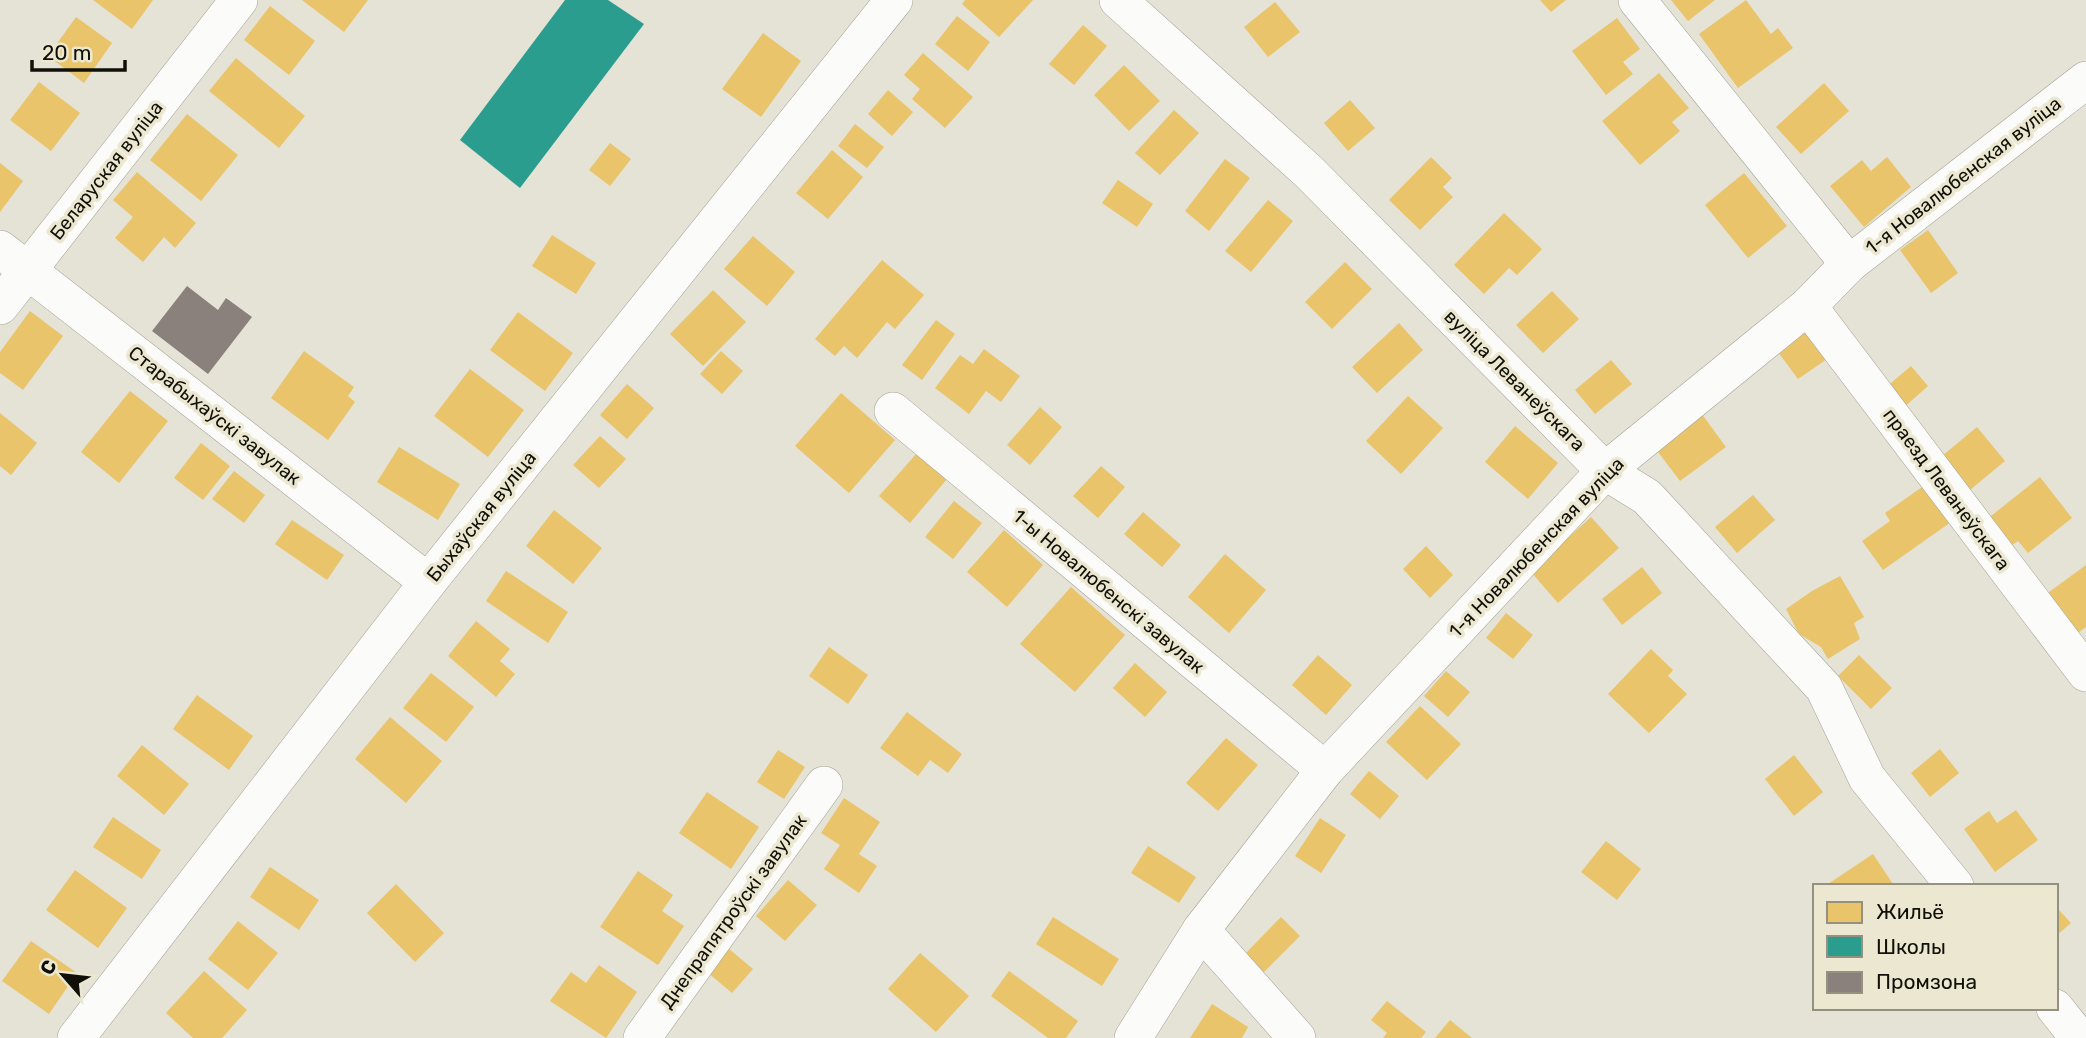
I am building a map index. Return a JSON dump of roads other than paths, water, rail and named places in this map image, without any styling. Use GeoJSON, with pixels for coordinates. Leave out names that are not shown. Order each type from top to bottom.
{"type":"FeatureCollection","features":[{"type":"Feature","properties":{"kind":"street","name":"Беларуская вуліца"},"geometry":{"type":"LineString","coordinates":[[0,306],[14,259],[239,0]]}},
{"type":"Feature","properties":{"kind":"street","name":"Быхаўская вуліца"},"geometry":{"type":"LineString","coordinates":[[76,1038],[429,582],[894,0]]}},
{"type":"Feature","properties":{"kind":"street","name":"вуліца Леванеўскага"},"geometry":{"type":"LineString","coordinates":[[1118,0],[1308,172],[1605,471],[1647,497],[1824,688],[1867,778],[1953,884]]}},
{"type":"Feature","properties":{"kind":"street"},"geometry":{"type":"LineString","coordinates":[[1637,0],[1849,264]]}},
{"type":"Feature","properties":{"kind":"street","name":"1-я Новалюбенская вуліца"},"geometry":{"type":"LineString","coordinates":[[1133,1038],[1201,930],[1325,770],[1605,471],[1808,306],[1849,264],[2086,80]]}},
{"type":"Feature","properties":{"kind":"street","name":"Старабыхаўскі завулак"},"geometry":{"type":"LineString","coordinates":[[14,259],[429,582]]}},
{"type":"Feature","properties":{"kind":"street","name":"праезд Леванеўскага"},"geometry":{"type":"LineString","coordinates":[[1808,306],[2086,673]]}},
{"type":"Feature","properties":{"kind":"street","name":"1-ы Новалюбенскі завулак"},"geometry":{"type":"LineString","coordinates":[[893,411],[1325,770]]}},
{"type":"Feature","properties":{"kind":"street","name":"Днепрапятроўскі завулак"},"geometry":{"type":"LineString","coordinates":[[642,1038],[824,785]]}},
{"type":"Feature","properties":{"kind":"street"},"geometry":{"type":"LineString","coordinates":[[1201,930],[1297,1038]]}},
{"type":"Feature","properties":{"kind":"street"},"geometry":{"type":"LineString","coordinates":[[2057,1010],[2079,1038]]}}]}
